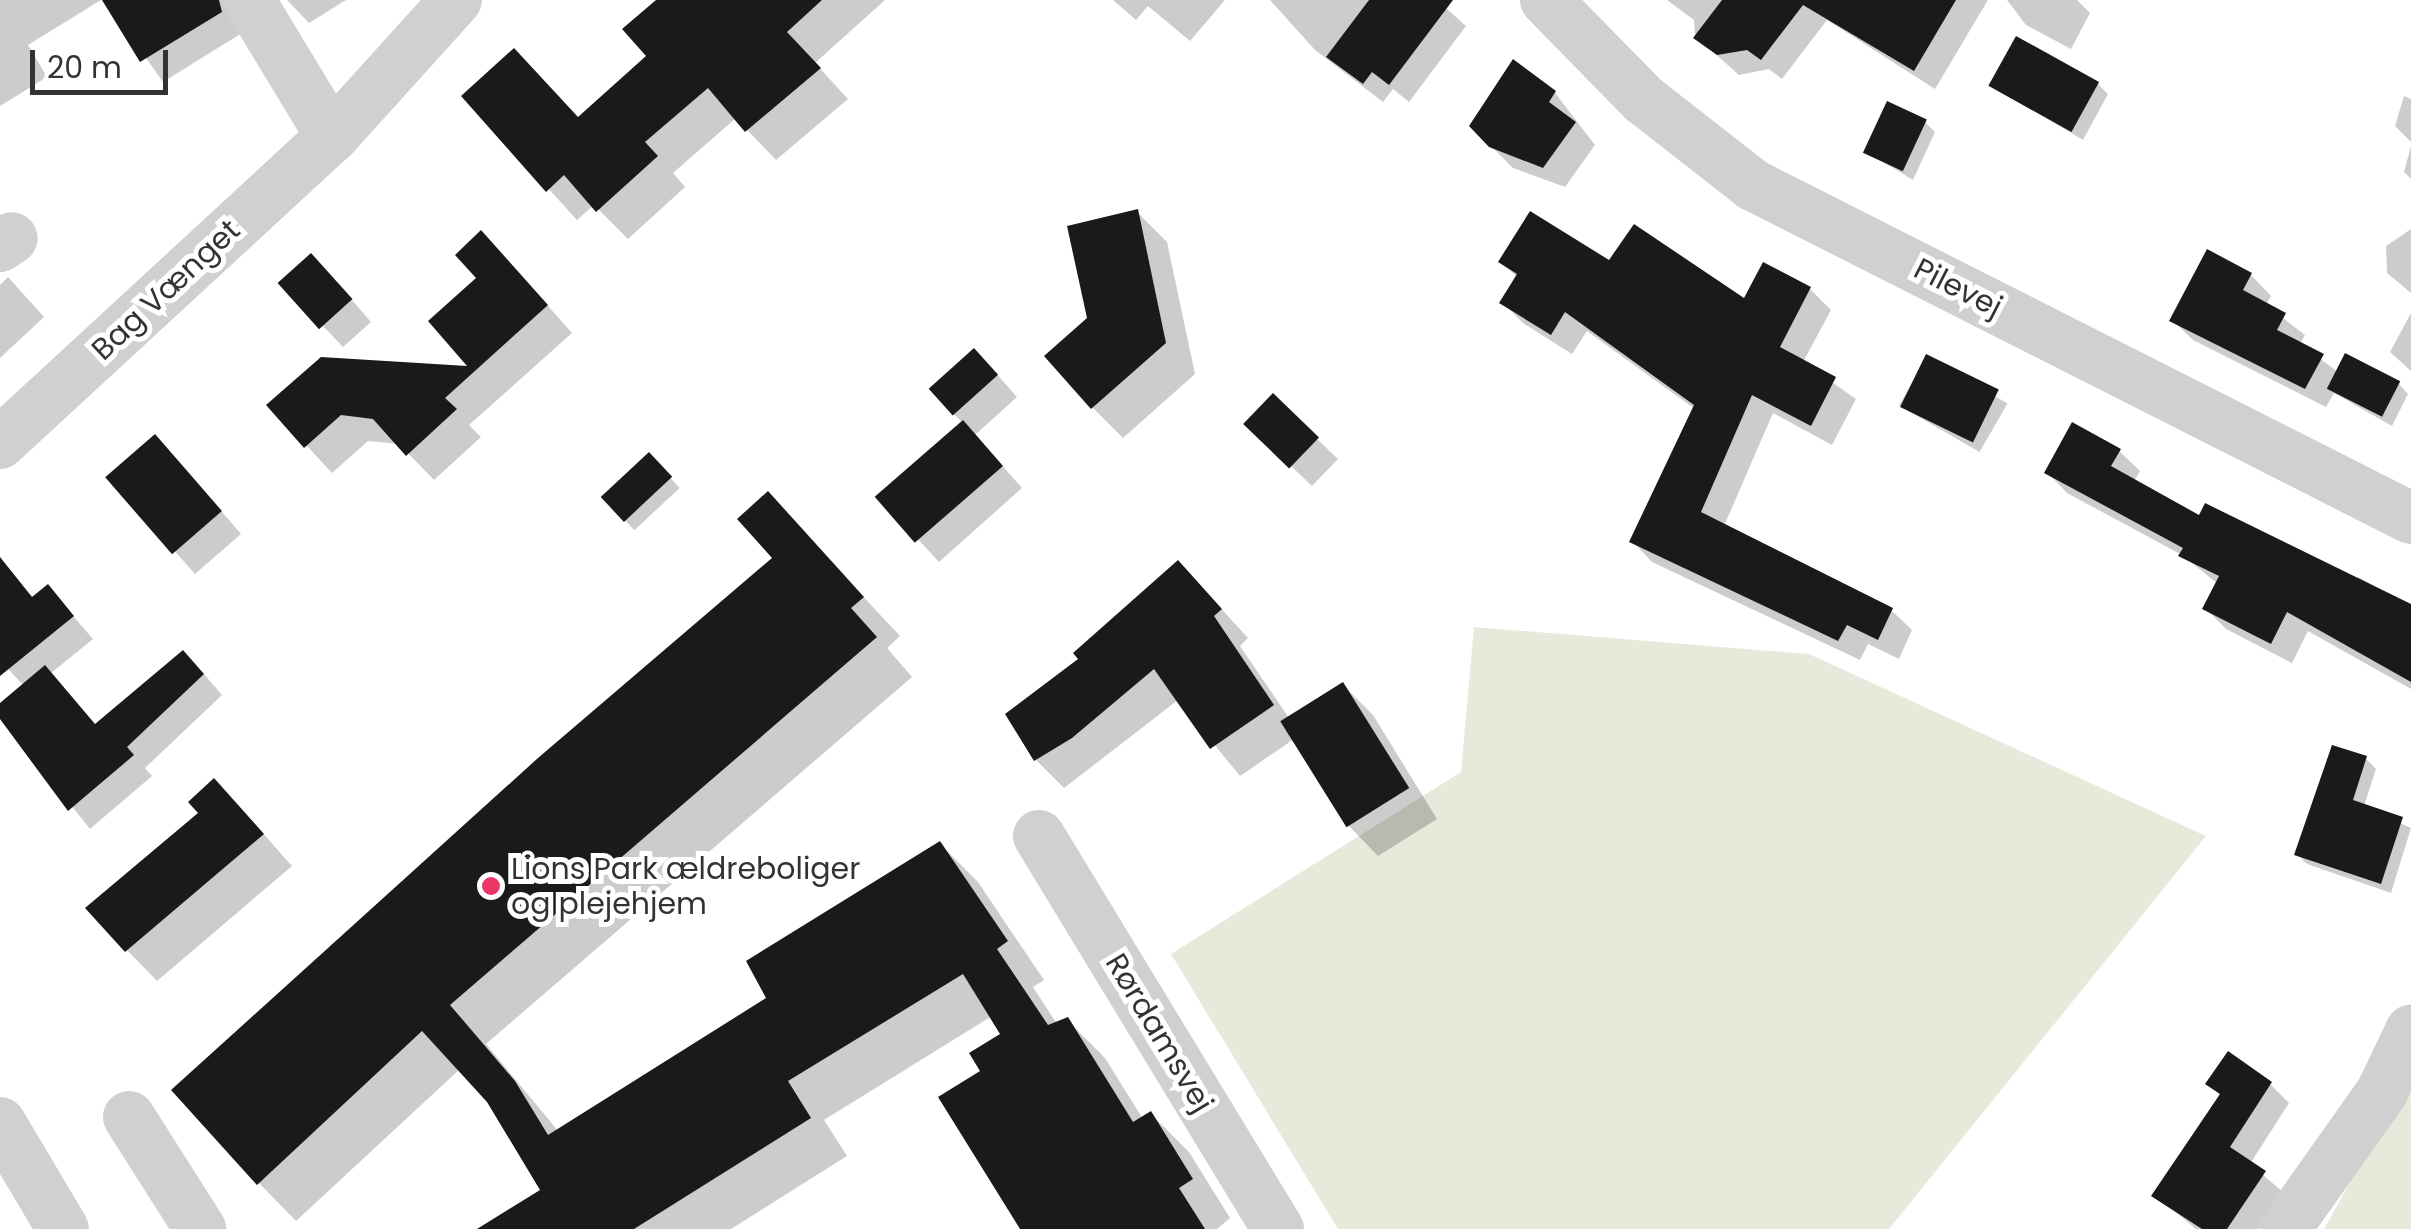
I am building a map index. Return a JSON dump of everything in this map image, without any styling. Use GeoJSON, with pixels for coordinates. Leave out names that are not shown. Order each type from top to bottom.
{"type":"FeatureCollection","features":[{"type":"Feature","properties":{"kind":"street"},"geometry":{"type":"LineString","coordinates":[[249,0],[332,137]]}},
{"type":"Feature","properties":{"kind":"street","name":"Bag Vænget"},"geometry":{"type":"LineString","coordinates":[[0,444],[332,137],[456,0]]}},
{"type":"Feature","properties":{"kind":"street","name":"Pilevej"},"geometry":{"type":"LineString","coordinates":[[1546,0],[1643,99],[1753,184],[2411,518]]}},
{"type":"Feature","properties":{"kind":"street","name":"Rørdamsvej"},"geometry":{"type":"LineString","coordinates":[[1039,836],[1278,1229]]}},
{"type":"Feature","properties":{"kind":"street"},"geometry":{"type":"LineString","coordinates":[[2285,1229],[2382,1092],[2411,1032]]}},
{"type":"Feature","properties":{"kind":"street"},"geometry":{"type":"LineString","coordinates":[[129,1118],[200,1229]]}},
{"type":"Feature","properties":{"kind":"street"},"geometry":{"type":"LineString","coordinates":[[0,1123],[63,1229]]}},
{"type":"Feature","properties":{"kind":"shaded area"},"geometry":{"type":"Polygon","coordinates":[[[1474,627],[1809,654],[2206,836],[1889,1229],[1338,1229],[1171,954],[1461,772],[1474,627]]]}},
{"type":"Feature","properties":{"kind":"shaded area"},"geometry":{"type":"Polygon","coordinates":[[[2411,1073],[2411,1229],[2324,1229],[2411,1073]]]}},
{"type":"Feature","properties":{"kind":"building"},"geometry":{"type":"Polygon","coordinates":[[[102,0],[219,0],[222,12],[140,62],[102,0]]]}},
{"type":"Feature","properties":{"kind":"building"},"geometry":{"type":"Polygon","coordinates":[[[656,0],[822,0],[787,32],[821,68],[745,132],[708,88],[645,142],[658,156],[596,212],[564,175],[546,192],[461,96],[514,48],[578,117],[646,56],[622,29],[656,0]]]}},
{"type":"Feature","properties":{"kind":"building"},"geometry":{"type":"Polygon","coordinates":[[[1369,0],[1453,0],[1389,85],[1372,72],[1363,84],[1326,57],[1369,0]]]}},
{"type":"Feature","properties":{"kind":"building"},"geometry":{"type":"Polygon","coordinates":[[[1722,0],[1956,0],[1914,71],[1803,5],[1761,60],[1747,50],[1717,55],[1693,38],[1722,0]]]}},
{"type":"Feature","properties":{"kind":"building"},"geometry":{"type":"Polygon","coordinates":[[[2016,36],[2099,82],[2071,132],[1988,86],[2016,36]]]}},
{"type":"Feature","properties":{"kind":"building"},"geometry":{"type":"Polygon","coordinates":[[[1513,59],[1556,91],[1549,102],[1576,122],[1543,168],[1489,147],[1469,126],[1513,59]]]}},
{"type":"Feature","properties":{"kind":"building"},"geometry":{"type":"Polygon","coordinates":[[[1887,101],[1927,120],[1903,171],[1863,153],[1887,101]]]}},
{"type":"Feature","properties":{"kind":"building"},"geometry":{"type":"Polygon","coordinates":[[[1138,209],[1166,343],[1091,409],[1044,356],[1087,318],[1067,226],[1138,209]]]}},
{"type":"Feature","properties":{"kind":"building"},"geometry":{"type":"Polygon","coordinates":[[[1530,211],[1609,260],[1634,224],[1744,298],[1763,262],[1811,287],[1780,347],[1836,377],[1811,426],[1752,395],[1701,512],[1893,608],[1878,640],[1847,625],[1838,641],[1629,542],[1694,405],[1565,312],[1551,335],[1499,303],[1517,274],[1498,262],[1530,211]]]}},
{"type":"Feature","properties":{"kind":"building"},"geometry":{"type":"Polygon","coordinates":[[[481,230],[548,305],[445,398],[457,409],[406,456],[373,419],[341,415],[304,448],[266,405],[321,357],[467,366],[428,321],[476,278],[455,255],[481,230]]]}},
{"type":"Feature","properties":{"kind":"building"},"geometry":{"type":"Polygon","coordinates":[[[2207,249],[2252,273],[2243,290],[2286,313],[2277,330],[2324,354],[2305,389],[2169,321],[2207,249]]]}},
{"type":"Feature","properties":{"kind":"building"},"geometry":{"type":"Polygon","coordinates":[[[311,253],[352,299],[319,329],[278,283],[311,253]]]}},
{"type":"Feature","properties":{"kind":"building"},"geometry":{"type":"Polygon","coordinates":[[[974,348],[998,375],[953,416],[929,389],[974,348]]]}},
{"type":"Feature","properties":{"kind":"building"},"geometry":{"type":"Polygon","coordinates":[[[2345,353],[2400,381],[2382,417],[2327,389],[2345,353]]]}},
{"type":"Feature","properties":{"kind":"building"},"geometry":{"type":"Polygon","coordinates":[[[1926,354],[1999,390],[1973,443],[1900,407],[1926,354]]]}},
{"type":"Feature","properties":{"kind":"building"},"geometry":{"type":"Polygon","coordinates":[[[1273,393],[1319,437],[1289,468],[1243,424],[1273,393]]]}},
{"type":"Feature","properties":{"kind":"building"},"geometry":{"type":"Polygon","coordinates":[[[963,420],[1003,466],[915,543],[875,497],[963,420]]]}},
{"type":"Feature","properties":{"kind":"building"},"geometry":{"type":"Polygon","coordinates":[[[2072,422],[2121,449],[2111,466],[2199,515],[2205,503],[2411,604],[2411,682],[2287,612],[2271,644],[2202,609],[2219,576],[2178,556],[2183,548],[2044,473],[2072,422]]]}},
{"type":"Feature","properties":{"kind":"building"},"geometry":{"type":"Polygon","coordinates":[[[155,434],[222,511],[172,554],[105,477],[155,434]]]}},
{"type":"Feature","properties":{"kind":"building"},"geometry":{"type":"Polygon","coordinates":[[[649,452],[672,477],[624,522],[601,497],[649,452]]]}},
{"type":"Feature","properties":{"kind":"building","name":"Lions Park ældreboliger og plejehjem"},"geometry":{"type":"Polygon","coordinates":[[[768,491],[864,597],[851,608],[877,637],[450,1005],[515,1081],[548,1135],[766,998],[746,961],[940,841],[1008,941],[997,949],[1048,1025],[1068,1017],[1133,1122],[1151,1111],[1193,1179],[1179,1188],[1205,1229],[1020,1229],[938,1097],[980,1071],[969,1053],[1000,1034],[963,974],[788,1081],[811,1118],[634,1229],[477,1229],[540,1190],[487,1102],[422,1031],[257,1185],[171,1090],[538,758],[772,558],[737,519],[768,491]]]}},
{"type":"Feature","properties":{"kind":"building"},"geometry":{"type":"Polygon","coordinates":[[[0,557],[32,597],[48,584],[74,616],[0,676],[0,557]]]}},
{"type":"Feature","properties":{"kind":"building"},"geometry":{"type":"Polygon","coordinates":[[[1178,560],[1222,609],[1214,616],[1274,705],[1210,749],[1154,669],[1072,738],[1034,761],[1005,714],[1078,659],[1073,653],[1178,560]]]}},
{"type":"Feature","properties":{"kind":"building"},"geometry":{"type":"Polygon","coordinates":[[[183,650],[204,674],[127,747],[134,755],[68,811],[0,719],[0,703],[45,665],[95,724],[183,650]]]}},
{"type":"Feature","properties":{"kind":"building"},"geometry":{"type":"Polygon","coordinates":[[[1343,682],[1409,788],[1346,827],[1280,721],[1343,682]]]}},
{"type":"Feature","properties":{"kind":"building"},"geometry":{"type":"Polygon","coordinates":[[[2332,745],[2367,756],[2353,800],[2403,817],[2381,884],[2294,855],[2332,745]]]}},
{"type":"Feature","properties":{"kind":"building"},"geometry":{"type":"Polygon","coordinates":[[[214,778],[264,834],[125,952],[85,908],[198,813],[188,802],[214,778]]]}},
{"type":"Feature","properties":{"kind":"building"},"geometry":{"type":"Polygon","coordinates":[[[2228,1051],[2272,1082],[2230,1147],[2266,1171],[2227,1229],[2202,1229],[2151,1196],[2220,1094],[2205,1084],[2228,1051]]]}},
{"type":"Feature","properties":{"kind":"place","name":"Lions Park ældreboliger og plejehjem"},"geometry":{"type":"Point","coordinates":[491,886]}}]}
